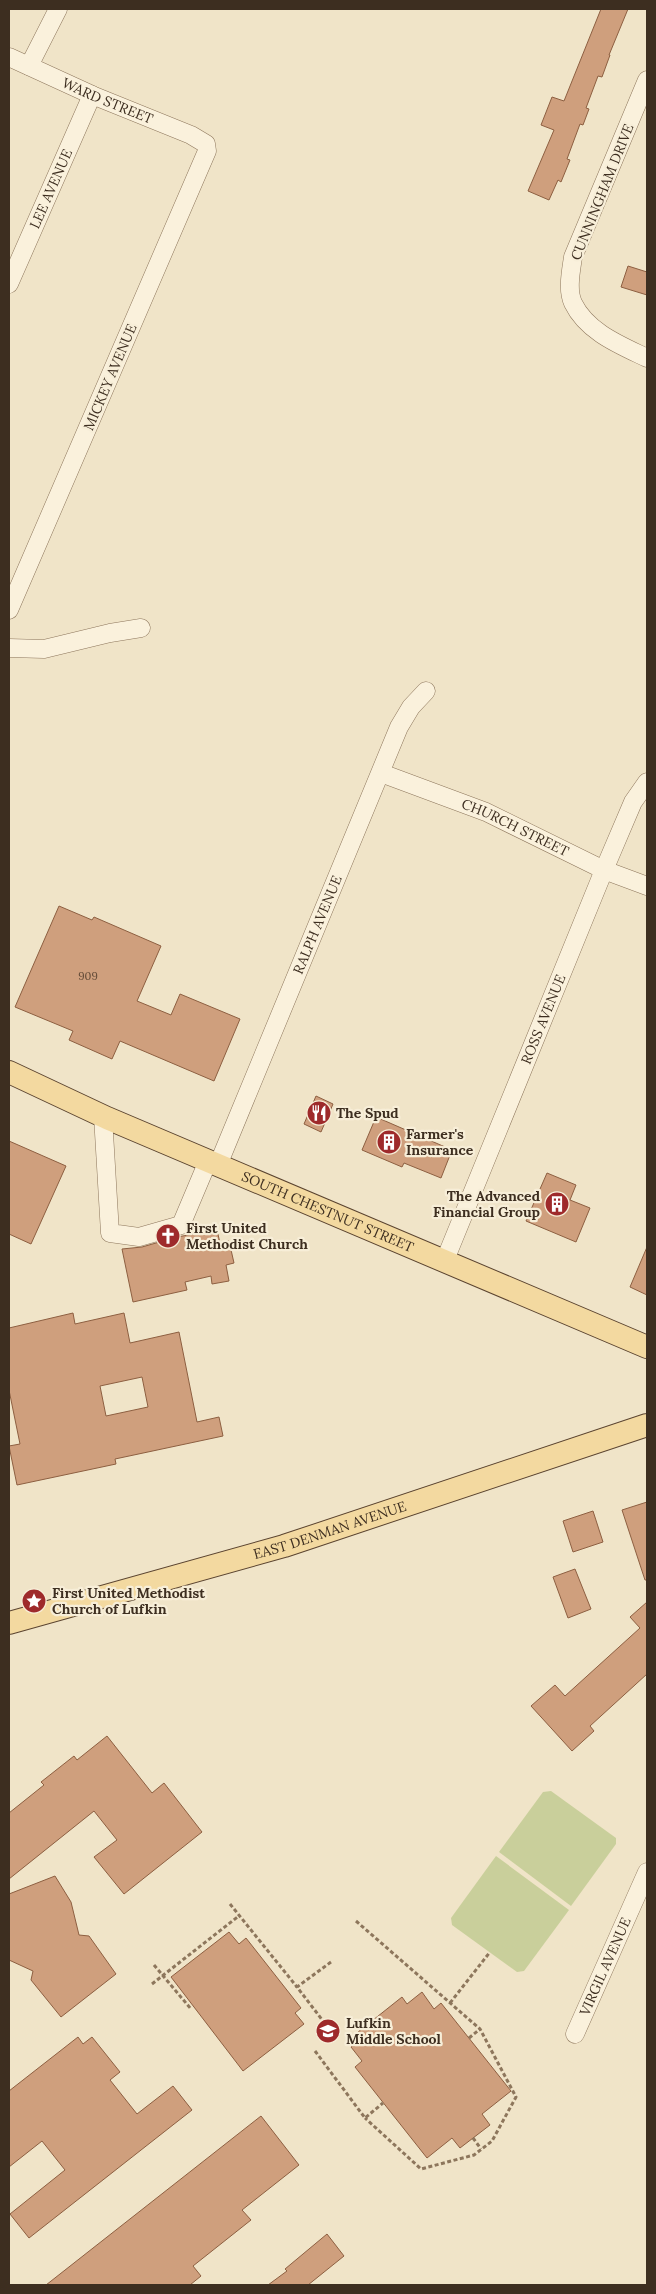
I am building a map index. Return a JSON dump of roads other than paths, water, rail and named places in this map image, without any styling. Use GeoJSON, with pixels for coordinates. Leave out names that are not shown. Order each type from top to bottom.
{"type":"FeatureCollection","features":[{"type":"Feature","properties":{"kind":"main road","name":"SOUTH CHESTNUT STREET"},"geometry":{"type":"LineString","coordinates":[[9,1072],[103,1116],[647,1347]]}},
{"type":"Feature","properties":{"kind":"main road","name":"EAST DENMAN AVENUE"},"geometry":{"type":"LineString","coordinates":[[9,1623],[284,1546],[647,1425]]}},
{"type":"Feature","properties":{"kind":"street"},"geometry":{"type":"LineString","coordinates":[[29,66],[58,9]]}},
{"type":"Feature","properties":{"kind":"street","name":"WARD STREET"},"geometry":{"type":"LineString","coordinates":[[9,56],[92,95],[191,135],[206,144]]}},
{"type":"Feature","properties":{"kind":"street","name":"CUNNINGHAM DRIVE"},"geometry":{"type":"LineString","coordinates":[[647,80],[572,257],[570,279],[573,302],[586,321],[611,341],[647,358]]}},
{"type":"Feature","properties":{"kind":"street","name":"LEE AVENUE"},"geometry":{"type":"LineString","coordinates":[[9,284],[92,95]]}},
{"type":"Feature","properties":{"kind":"street","name":"MICKEY AVENUE"},"geometry":{"type":"LineString","coordinates":[[9,610],[207,151],[206,144]]}},
{"type":"Feature","properties":{"kind":"street"},"geometry":{"type":"LineString","coordinates":[[9,648],[44,649],[141,628]]}},
{"type":"Feature","properties":{"kind":"street","name":"RALPH AVENUE"},"geometry":{"type":"LineString","coordinates":[[103,1116],[110,1233],[140,1237],[181,1225],[213,1163],[399,727],[411,708],[426,691]]}},
{"type":"Feature","properties":{"kind":"street","name":"CHURCH STREET"},"geometry":{"type":"LineString","coordinates":[[381,773],[486,812],[604,870],[647,886]]}},
{"type":"Feature","properties":{"kind":"street","name":"ROSS AVENUE"},"geometry":{"type":"LineString","coordinates":[[445,1260],[604,870],[633,802],[647,782]]}},
{"type":"Feature","properties":{"kind":"street","name":"VIRGIL AVENUE"},"geometry":{"type":"LineString","coordinates":[[576,2034],[647,1872]]}},
{"type":"Feature","properties":{"kind":"place","name":"The Spud"},"geometry":{"type":"Point","coordinates":[319,1113]}},
{"type":"Feature","properties":{"kind":"place","name":"Farmer's Insurance"},"geometry":{"type":"Point","coordinates":[389,1142]}},
{"type":"Feature","properties":{"kind":"place","name":"The Advanced Financial Group"},"geometry":{"type":"Point","coordinates":[557,1204]}},
{"type":"Feature","properties":{"kind":"place","name":"First United Methodist Church"},"geometry":{"type":"Point","coordinates":[168,1236]}},
{"type":"Feature","properties":{"kind":"place","name":"First United Methodist Church of Lufkin"},"geometry":{"type":"Point","coordinates":[34,1601]}},
{"type":"Feature","properties":{"kind":"place","name":"Lufkin Middle School"},"geometry":{"type":"Point","coordinates":[328,2031]}}]}
